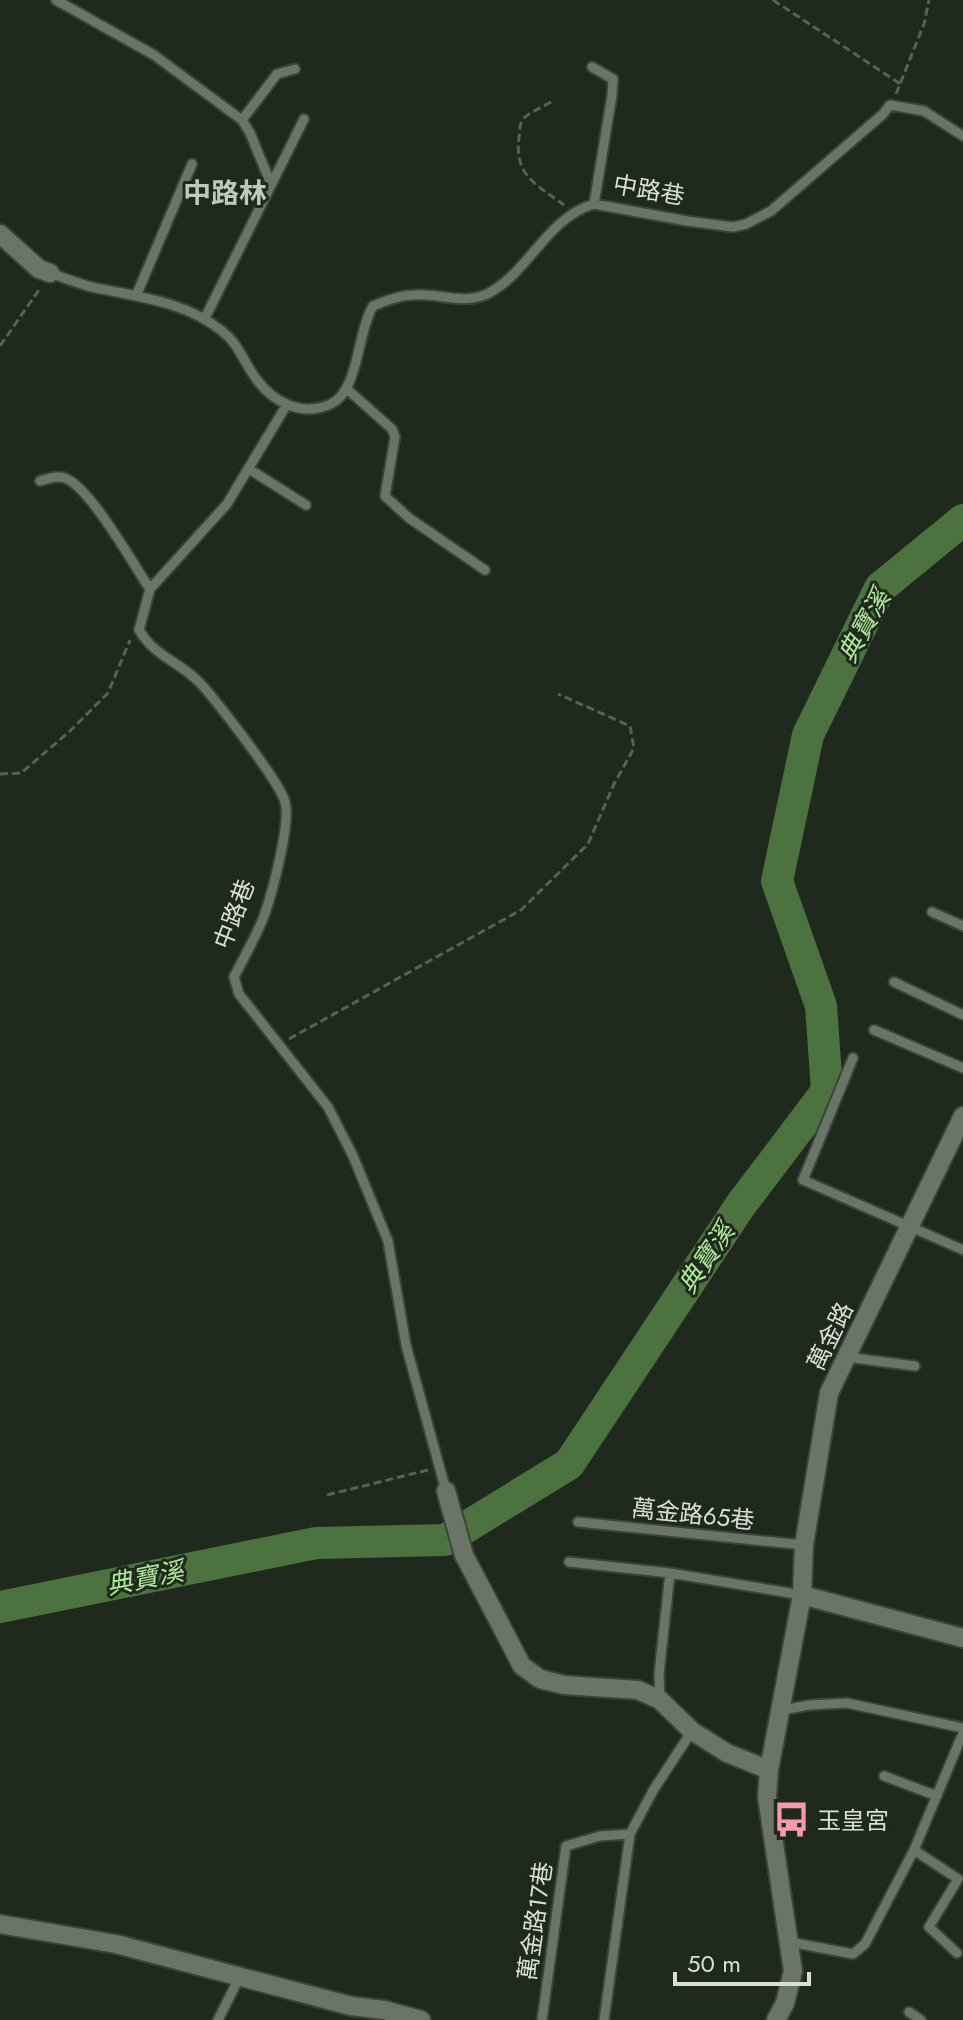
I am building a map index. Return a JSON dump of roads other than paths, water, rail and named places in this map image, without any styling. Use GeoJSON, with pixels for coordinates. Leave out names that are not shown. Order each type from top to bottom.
{"type":"FeatureCollection","features":[{"type":"Feature","properties":{"kind":"street"},"geometry":{"type":"LineString","coordinates":[[0,234],[39,269],[50,273]]}},
{"type":"Feature","properties":{"kind":"street","name":"萬金路"},"geometry":{"type":"LineString","coordinates":[[776,2020],[785,2003],[793,1971],[767,1797],[769,1770],[802,1595],[804,1545],[829,1393],[912,1227],[963,1116]]}},
{"type":"Feature","properties":{"kind":"street"},"geometry":{"type":"LineString","coordinates":[[446,1491],[464,1555],[522,1666],[540,1679],[564,1685],[638,1690],[660,1700],[692,1731],[727,1753],[769,1770]]}},
{"type":"Feature","properties":{"kind":"street"},"geometry":{"type":"LineString","coordinates":[[802,1595],[963,1638]]}},
{"type":"Feature","properties":{"kind":"street"},"geometry":{"type":"LineString","coordinates":[[0,1924],[116,1944],[351,2006],[384,2010],[421,2020]]}},
{"type":"Feature","properties":{"kind":"lane"},"geometry":{"type":"LineString","coordinates":[[56,0],[154,55],[242,120],[271,184]]}},
{"type":"Feature","properties":{"kind":"lane"},"geometry":{"type":"LineString","coordinates":[[592,67],[613,79],[594,204]]}},
{"type":"Feature","properties":{"kind":"lane"},"geometry":{"type":"LineString","coordinates":[[242,120],[277,74],[295,69]]}},
{"type":"Feature","properties":{"kind":"lane","name":"中路巷"},"geometry":{"type":"LineString","coordinates":[[348,390],[359,341],[373,306],[415,295],[472,300],[491,292],[513,273],[550,231],[573,213],[594,204],[733,227],[771,211],[890,105],[924,111],[963,136]]}},
{"type":"Feature","properties":{"kind":"lane"},"geometry":{"type":"LineString","coordinates":[[205,318],[304,119]]}},
{"type":"Feature","properties":{"kind":"lane"},"geometry":{"type":"LineString","coordinates":[[136,296],[192,164]]}},
{"type":"Feature","properties":{"kind":"lane"},"geometry":{"type":"LineString","coordinates":[[50,273],[94,288],[166,302],[205,318],[237,346],[257,381],[286,406],[305,409],[331,404],[348,390],[392,429],[395,437],[385,496],[409,518],[485,570]]}},
{"type":"Feature","properties":{"kind":"lane"},"geometry":{"type":"LineString","coordinates":[[40,481],[58,476],[68,479],[84,492],[150,589],[227,504],[286,406]]}},
{"type":"Feature","properties":{"kind":"lane"},"geometry":{"type":"LineString","coordinates":[[249,469],[306,505]]}},
{"type":"Feature","properties":{"kind":"lane","name":"中路巷"},"geometry":{"type":"LineString","coordinates":[[150,589],[139,630],[161,656],[197,680],[274,781],[285,801],[287,822],[264,916],[234,977],[239,994],[328,1107],[353,1156],[388,1241],[406,1345],[446,1491]]}},
{"type":"Feature","properties":{"kind":"lane"},"geometry":{"type":"LineString","coordinates":[[932,912],[963,926]]}},
{"type":"Feature","properties":{"kind":"lane"},"geometry":{"type":"LineString","coordinates":[[894,982],[963,1015]]}},
{"type":"Feature","properties":{"kind":"lane"},"geometry":{"type":"LineString","coordinates":[[874,1030],[963,1068]]}},
{"type":"Feature","properties":{"kind":"lane"},"geometry":{"type":"LineString","coordinates":[[853,1058],[803,1180],[963,1250]]}},
{"type":"Feature","properties":{"kind":"lane"},"geometry":{"type":"LineString","coordinates":[[846,1357],[915,1366]]}},
{"type":"Feature","properties":{"kind":"lane","name":"萬金路65巷"},"geometry":{"type":"LineString","coordinates":[[578,1522],[804,1545]]}},
{"type":"Feature","properties":{"kind":"lane"},"geometry":{"type":"LineString","coordinates":[[569,1562],[670,1573],[802,1595]]}},
{"type":"Feature","properties":{"kind":"lane"},"geometry":{"type":"LineString","coordinates":[[660,1700],[659,1674],[670,1573]]}},
{"type":"Feature","properties":{"kind":"lane"},"geometry":{"type":"LineString","coordinates":[[782,1710],[847,1703],[963,1731],[914,1850],[859,1951],[853,1954],[790,1942]]}},
{"type":"Feature","properties":{"kind":"lane"},"geometry":{"type":"LineString","coordinates":[[604,2020],[630,1834],[654,1789],[692,1731]]}},
{"type":"Feature","properties":{"kind":"lane"},"geometry":{"type":"LineString","coordinates":[[884,1776],[937,1796]]}},
{"type":"Feature","properties":{"kind":"lane","name":"萬金路17巷"},"geometry":{"type":"LineString","coordinates":[[542,2020],[566,1846],[600,1836],[630,1834]]}},
{"type":"Feature","properties":{"kind":"lane"},"geometry":{"type":"LineString","coordinates":[[914,1850],[958,1879],[929,1927],[957,1953]]}},
{"type":"Feature","properties":{"kind":"lane"},"geometry":{"type":"LineString","coordinates":[[218,2020],[239,1978]]}},
{"type":"Feature","properties":{"kind":"lane"},"geometry":{"type":"LineString","coordinates":[[909,2012],[921,2020]]}},
{"type":"Feature","properties":{"kind":"waterway","name":"典寶溪"},"geometry":{"type":"LineString","coordinates":[[0,1607],[316,1543],[445,1540],[569,1464],[740,1206],[827,1091],[821,1006],[777,881],[808,735],[880,588],[963,520]]}},
{"type":"Feature","properties":{"kind":"place","name":"玉皇宮"},"geometry":{"type":"Point","coordinates":[791,1820]}},
{"type":"Feature","properties":{"kind":"district","name":"中路林"},"geometry":{"type":"Point","coordinates":[225,193]}}]}
